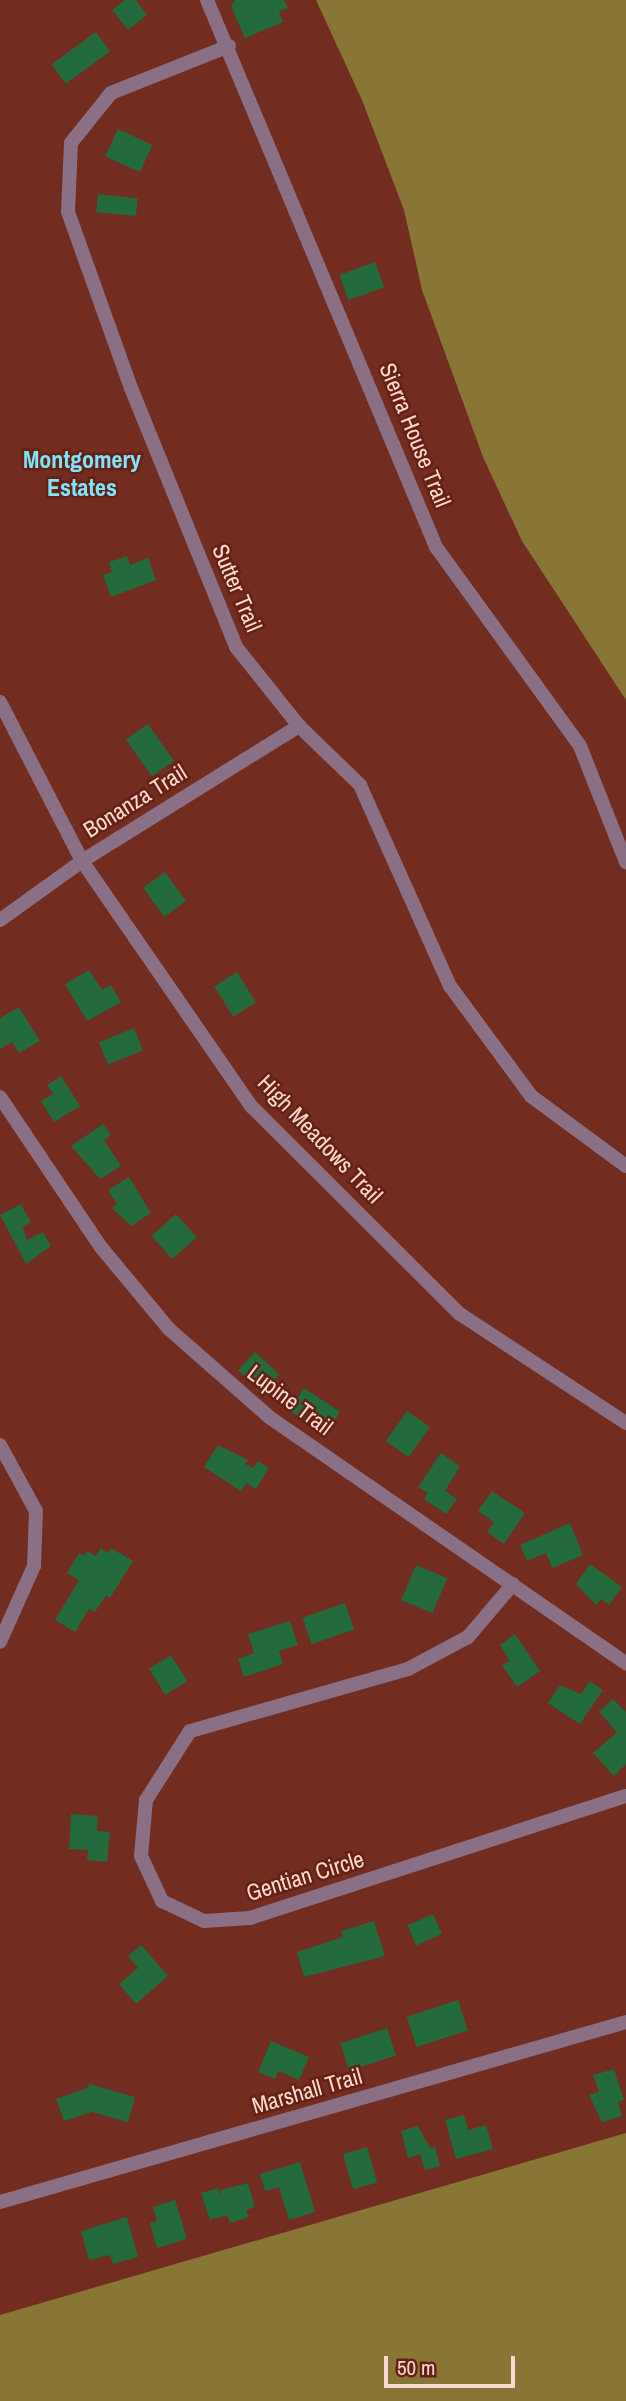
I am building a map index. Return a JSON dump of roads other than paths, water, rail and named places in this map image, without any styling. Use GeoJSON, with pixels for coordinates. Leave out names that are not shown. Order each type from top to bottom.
{"type":"FeatureCollection","features":[{"type":"Feature","properties":{"kind":"street","name":"Sierra House Trail"},"geometry":{"type":"LineString","coordinates":[[207,0],[229,46],[436,547],[580,746],[626,862]]}},
{"type":"Feature","properties":{"kind":"street","name":"Sutter Trail"},"geometry":{"type":"LineString","coordinates":[[229,46],[111,93],[71,143],[68,212],[131,388],[236,647],[299,726],[360,785],[450,986],[531,1096],[626,1166]]}},
{"type":"Feature","properties":{"kind":"street","name":"High Meadows Trail"},"geometry":{"type":"LineString","coordinates":[[0,702],[82,861],[251,1106],[460,1314],[626,1423]]}},
{"type":"Feature","properties":{"kind":"street","name":"Bonanza Trail"},"geometry":{"type":"LineString","coordinates":[[0,920],[82,861],[299,726]]}},
{"type":"Feature","properties":{"kind":"street","name":"Lupine Trail"},"geometry":{"type":"LineString","coordinates":[[0,1097],[100,1246],[169,1329],[269,1418],[626,1663]]}},
{"type":"Feature","properties":{"kind":"street"},"geometry":{"type":"LineString","coordinates":[[0,1445],[36,1511],[34,1566],[0,1642]]}},
{"type":"Feature","properties":{"kind":"street","name":"Gentian Circle"},"geometry":{"type":"LineString","coordinates":[[513,1584],[468,1637],[408,1669],[190,1731],[146,1800],[141,1856],[162,1901],[205,1921],[250,1918],[626,1796]]}},
{"type":"Feature","properties":{"kind":"street","name":"Marshall Trail"},"geometry":{"type":"LineString","coordinates":[[0,2202],[626,2022]]}},
{"type":"Feature","properties":{"kind":"district","name":"Montgomery Estates"},"geometry":{"type":"Point","coordinates":[82,474]}}]}
